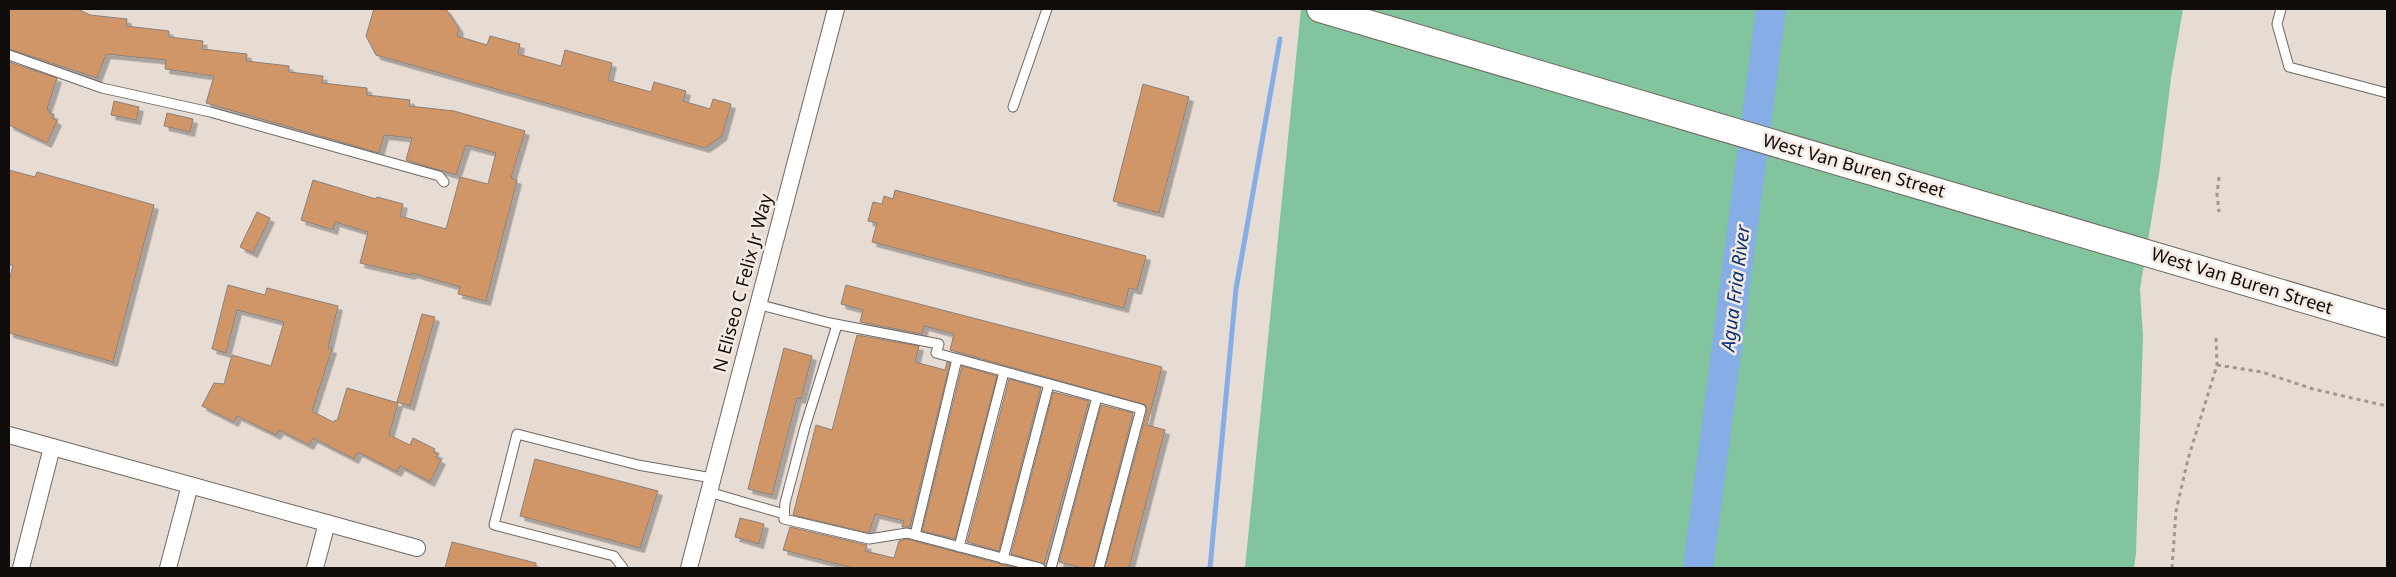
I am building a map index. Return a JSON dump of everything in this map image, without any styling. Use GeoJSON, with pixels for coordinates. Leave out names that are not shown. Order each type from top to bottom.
{"type":"FeatureCollection","features":[{"type":"Feature","properties":{"kind":"main road","name":"West Van Buren Street"},"geometry":{"type":"LineString","coordinates":[[1320,9],[2387,324]]}},
{"type":"Feature","properties":{"kind":"street","name":"N Eliseo C Felix Jr Way"},"geometry":{"type":"LineString","coordinates":[[689,568],[836,9]]}},
{"type":"Feature","properties":{"kind":"street"},"geometry":{"type":"LineString","coordinates":[[9,435],[417,548]]}},
{"type":"Feature","properties":{"kind":"street"},"geometry":{"type":"LineString","coordinates":[[21,568],[52,447]]}},
{"type":"Feature","properties":{"kind":"street"},"geometry":{"type":"LineString","coordinates":[[168,568],[190,485]]}},
{"type":"Feature","properties":{"kind":"street"},"geometry":{"type":"LineString","coordinates":[[315,568],[326,523]]}},
{"type":"Feature","properties":{"kind":"lane"},"geometry":{"type":"LineString","coordinates":[[1013,107],[1047,9]]}},
{"type":"Feature","properties":{"kind":"lane"},"geometry":{"type":"LineString","coordinates":[[2281,9],[2277,24],[2289,67],[2387,93]]}},
{"type":"Feature","properties":{"kind":"lane"},"geometry":{"type":"LineString","coordinates":[[9,55],[102,88],[210,112],[439,176],[444,182]]}},
{"type":"Feature","properties":{"kind":"lane"},"geometry":{"type":"LineString","coordinates":[[758,304],[837,325],[938,344],[936,353],[1141,409],[1098,568]]}},
{"type":"Feature","properties":{"kind":"lane"},"geometry":{"type":"LineString","coordinates":[[837,325],[805,427],[785,503],[784,519],[869,539],[907,533],[1040,568]]}},
{"type":"Feature","properties":{"kind":"lane"},"geometry":{"type":"LineString","coordinates":[[915,535],[958,359]]}},
{"type":"Feature","properties":{"kind":"lane"},"geometry":{"type":"LineString","coordinates":[[959,547],[1004,372]]}},
{"type":"Feature","properties":{"kind":"lane"},"geometry":{"type":"LineString","coordinates":[[1003,559],[1049,384]]}},
{"type":"Feature","properties":{"kind":"lane"},"geometry":{"type":"LineString","coordinates":[[1051,568],[1097,397]]}},
{"type":"Feature","properties":{"kind":"lane"},"geometry":{"type":"LineString","coordinates":[[623,568],[614,556],[494,525],[517,434],[711,485],[784,514]]}},
{"type":"Feature","properties":{"kind":"path"},"geometry":{"type":"LineString","coordinates":[[2219,177],[2217,194],[2219,212]]}},
{"type":"Feature","properties":{"kind":"path"},"geometry":{"type":"LineString","coordinates":[[2172,568],[2174,534],[2180,494],[2188,459],[2217,365],[2216,337]]}},
{"type":"Feature","properties":{"kind":"path"},"geometry":{"type":"LineString","coordinates":[[2217,365],[2262,372],[2313,389],[2387,406]]}},
{"type":"Feature","properties":{"kind":"green space"},"geometry":{"type":"Polygon","coordinates":[[[1301,9],[2183,9],[2140,289],[2143,336],[2134,568],[1245,568],[1301,9]]]}},
{"type":"Feature","properties":{"kind":"building"},"geometry":{"type":"Polygon","coordinates":[[[9,9],[78,9],[90,15],[127,19],[126,26],[169,31],[169,37],[203,41],[202,49],[247,54],[246,61],[289,66],[289,72],[323,76],[322,83],[367,88],[367,95],[410,100],[409,106],[454,111],[525,131],[511,178],[517,180],[486,301],[458,294],[460,287],[412,273],[411,275],[360,263],[368,232],[335,222],[333,230],[301,220],[313,180],[376,199],[377,197],[403,204],[400,216],[446,229],[460,177],[488,184],[496,153],[466,145],[456,175],[406,160],[412,138],[384,135],[379,153],[206,103],[214,76],[165,69],[166,60],[106,54],[97,78],[9,49],[9,9]]]}},
{"type":"Feature","properties":{"kind":"building"},"geometry":{"type":"Polygon","coordinates":[[[374,9],[446,9],[459,29],[457,36],[487,45],[490,36],[520,44],[518,54],[561,66],[565,50],[612,63],[608,80],[651,92],[654,82],[686,91],[683,101],[710,109],[713,99],[731,104],[722,136],[705,148],[376,55],[366,36],[374,9]]]}},
{"type":"Feature","properties":{"kind":"building"},"geometry":{"type":"Polygon","coordinates":[[[9,62],[57,78],[47,109],[50,110],[49,113],[54,115],[52,118],[57,121],[47,143],[9,125],[9,62]]]}},
{"type":"Feature","properties":{"kind":"building"},"geometry":{"type":"Polygon","coordinates":[[[1143,84],[1189,97],[1159,213],[1113,201],[1143,84]]]}},
{"type":"Feature","properties":{"kind":"building"},"geometry":{"type":"Polygon","coordinates":[[[114,101],[139,107],[136,120],[111,115],[114,101]]]}},
{"type":"Feature","properties":{"kind":"building"},"geometry":{"type":"Polygon","coordinates":[[[167,113],[193,119],[190,132],[164,126],[167,113]]]}},
{"type":"Feature","properties":{"kind":"building"},"geometry":{"type":"Polygon","coordinates":[[[9,170],[35,177],[37,172],[154,205],[113,362],[9,333],[9,281],[13,265],[9,265],[9,170]]]}},
{"type":"Feature","properties":{"kind":"building"},"geometry":{"type":"Polygon","coordinates":[[[895,190],[1146,256],[1137,290],[1129,288],[1124,308],[872,242],[877,223],[868,221],[873,202],[882,204],[884,196],[893,199],[895,190]]]}},
{"type":"Feature","properties":{"kind":"building"},"geometry":{"type":"Polygon","coordinates":[[[257,212],[270,218],[253,253],[240,247],[257,212]]]}},
{"type":"Feature","properties":{"kind":"building"},"geometry":{"type":"Polygon","coordinates":[[[228,285],[265,295],[267,288],[338,306],[328,348],[332,349],[312,411],[333,422],[337,421],[347,388],[398,403],[389,435],[410,445],[413,438],[435,449],[433,452],[438,454],[436,457],[441,460],[430,482],[400,466],[397,472],[358,452],[354,459],[313,438],[309,445],[279,430],[276,435],[237,416],[234,422],[202,406],[214,383],[224,384],[232,355],[271,366],[284,322],[237,310],[226,353],[212,349],[228,285]]]}},
{"type":"Feature","properties":{"kind":"building"},"geometry":{"type":"Polygon","coordinates":[[[846,285],[1162,367],[1147,425],[1165,430],[1129,568],[1105,568],[1147,411],[1146,405],[950,350],[954,334],[924,326],[922,334],[860,322],[863,310],[841,304],[846,285]]]}},
{"type":"Feature","properties":{"kind":"building"},"geometry":{"type":"Polygon","coordinates":[[[422,314],[435,317],[410,406],[397,402],[422,314]]]}},
{"type":"Feature","properties":{"kind":"building"},"geometry":{"type":"Polygon","coordinates":[[[857,335],[919,346],[915,362],[945,370],[947,362],[950,363],[910,527],[902,527],[904,521],[875,514],[869,533],[793,515],[816,425],[832,430],[857,335]]]}},
{"type":"Feature","properties":{"kind":"building"},"geometry":{"type":"Polygon","coordinates":[[[784,348],[812,356],[801,399],[797,398],[772,495],[748,489],[784,348]]]}},
{"type":"Feature","properties":{"kind":"building"},"geometry":{"type":"Polygon","coordinates":[[[962,366],[997,376],[955,539],[922,531],[962,366]]]}},
{"type":"Feature","properties":{"kind":"building"},"geometry":{"type":"Polygon","coordinates":[[[1009,379],[1041,388],[999,551],[967,542],[1009,379]]]}},
{"type":"Feature","properties":{"kind":"building"},"geometry":{"type":"Polygon","coordinates":[[[1053,392],[1089,401],[1044,564],[1011,554],[1053,392]]]}},
{"type":"Feature","properties":{"kind":"building"},"geometry":{"type":"Polygon","coordinates":[[[1101,405],[1133,413],[1093,568],[1082,568],[1059,562],[1101,405]]]}},
{"type":"Feature","properties":{"kind":"building"},"geometry":{"type":"Polygon","coordinates":[[[535,459],[658,491],[640,548],[520,516],[535,459]]]}},
{"type":"Feature","properties":{"kind":"building"},"geometry":{"type":"Polygon","coordinates":[[[740,518],[764,524],[759,544],[735,537],[740,518]]]}},
{"type":"Feature","properties":{"kind":"building"},"geometry":{"type":"Polygon","coordinates":[[[790,527],[867,545],[865,551],[894,558],[899,541],[907,539],[1016,568],[853,568],[783,550],[790,527]]]}},
{"type":"Feature","properties":{"kind":"building"},"geometry":{"type":"Polygon","coordinates":[[[452,542],[536,563],[536,568],[445,568],[452,542]]]}},
{"type":"Feature","properties":{"kind":"waterway","name":"Agua Fria River"},"geometry":{"type":"LineString","coordinates":[[1698,568],[1771,9]]}},
{"type":"Feature","properties":{"kind":"waterway"},"geometry":{"type":"LineString","coordinates":[[1210,568],[1236,289],[1280,39]]}}]}
